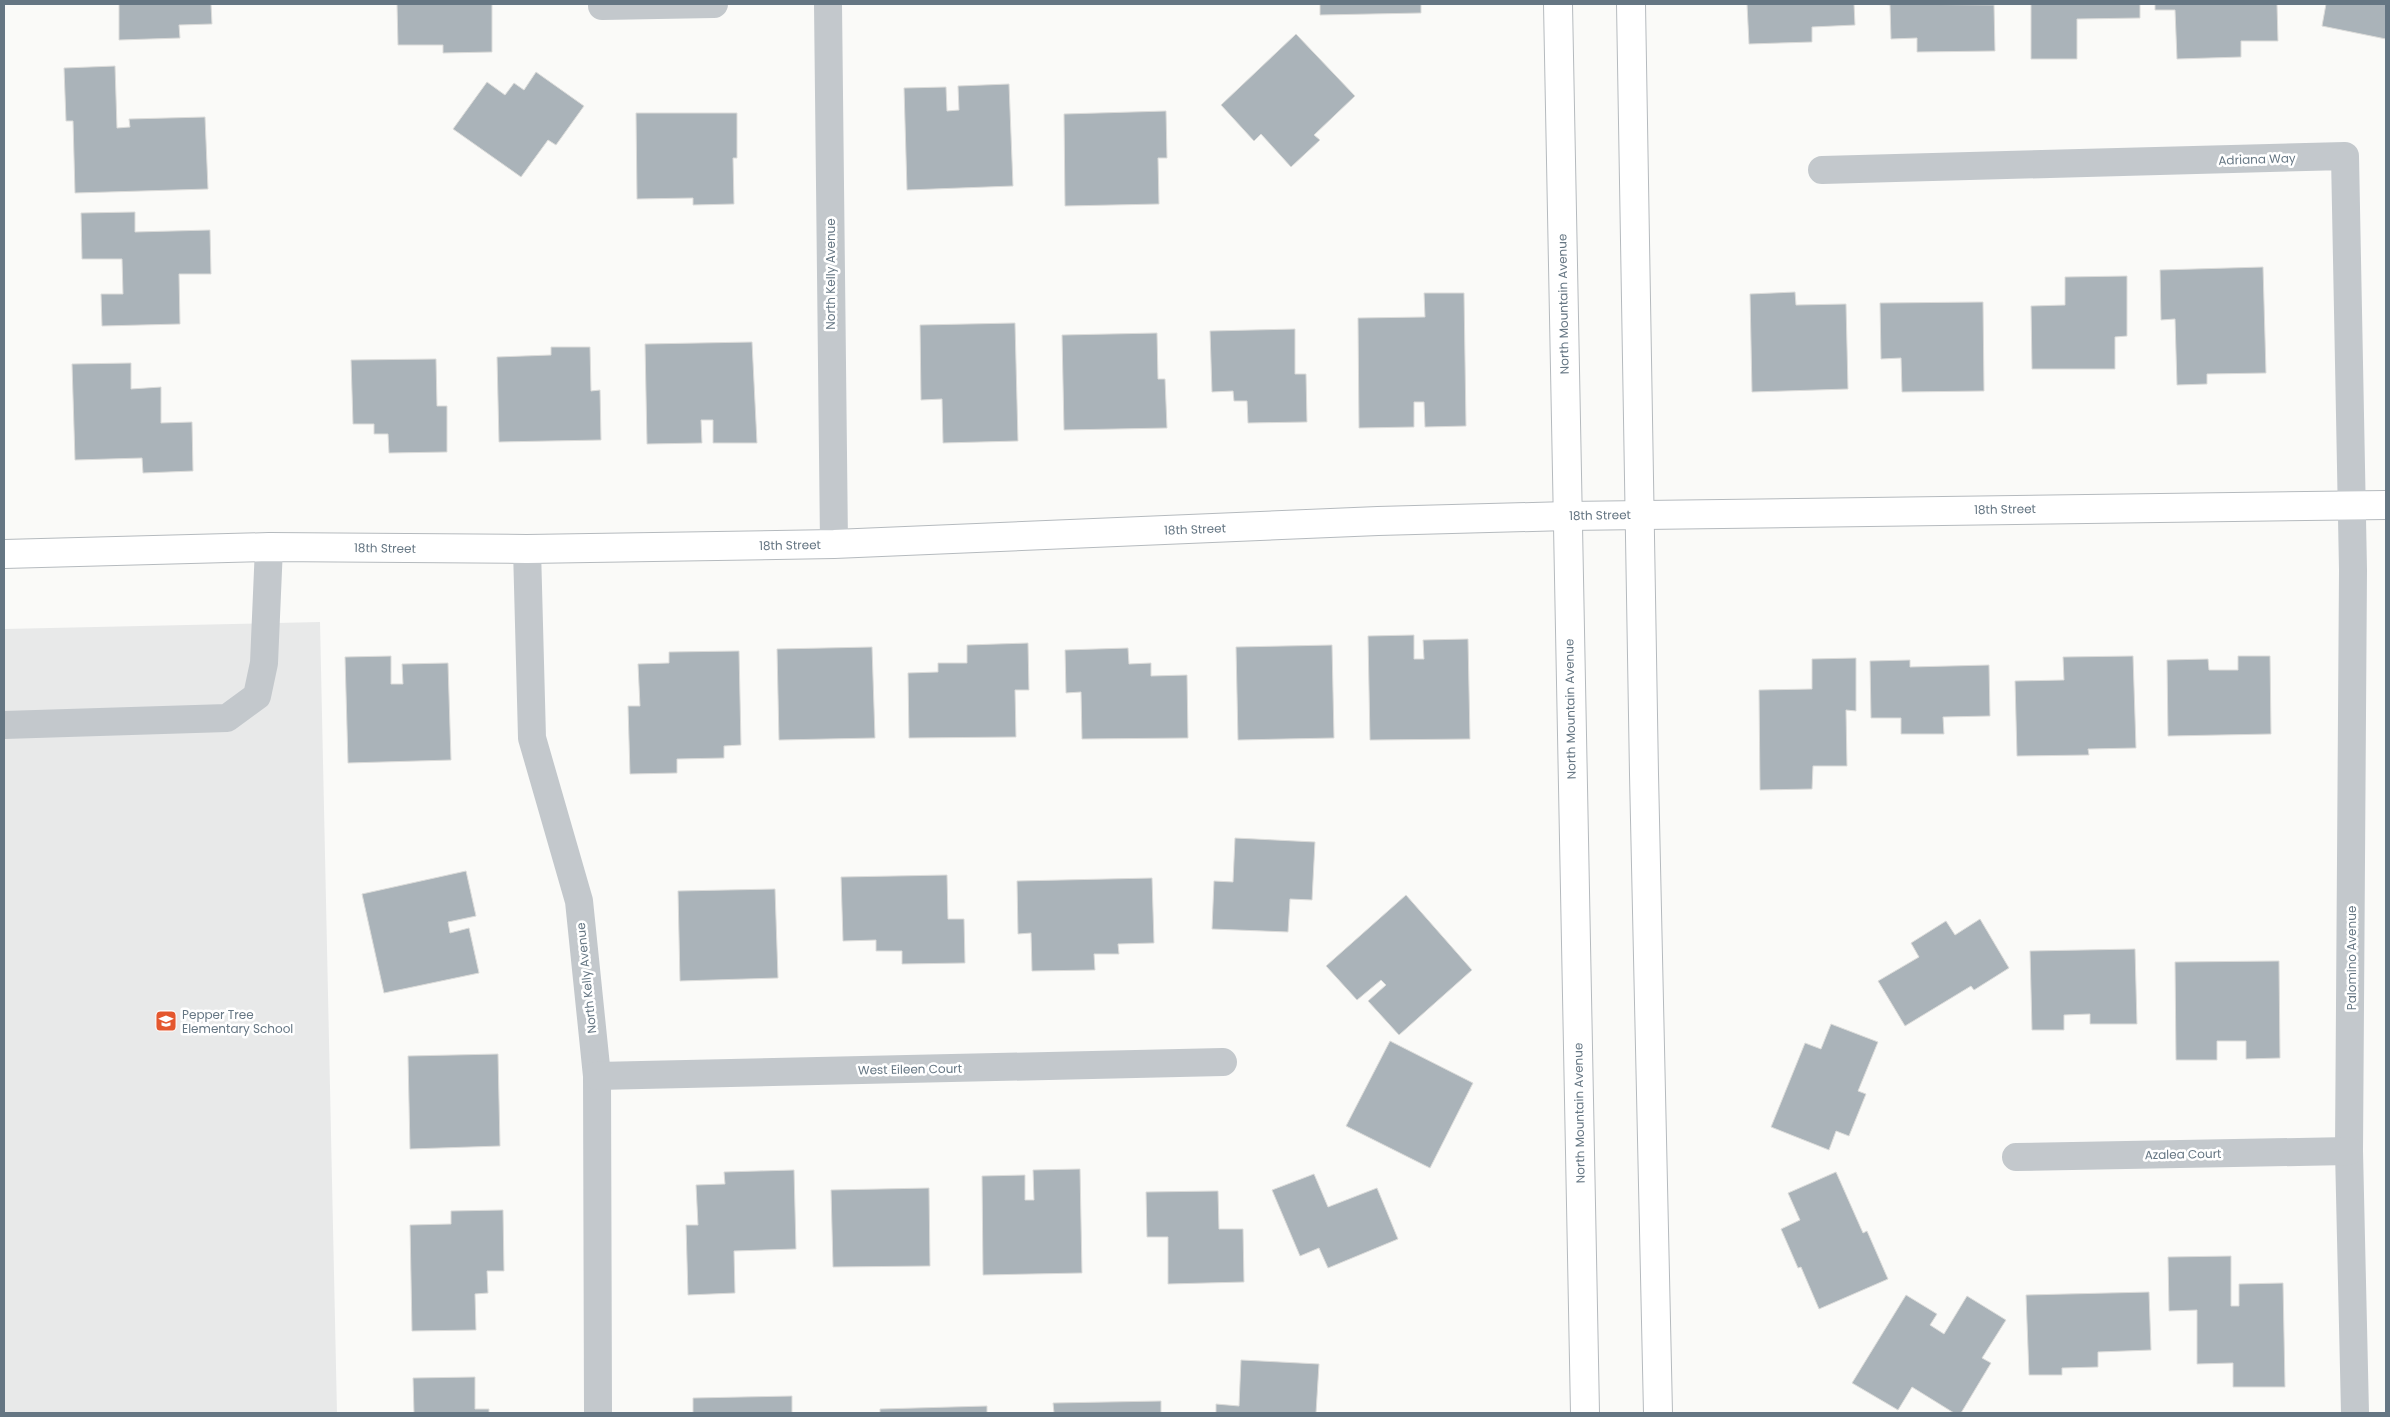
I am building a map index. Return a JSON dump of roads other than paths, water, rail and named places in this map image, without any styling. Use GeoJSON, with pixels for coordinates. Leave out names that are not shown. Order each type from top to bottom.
{"type":"FeatureCollection","features":[{"type":"Feature","properties":{"kind":"main road","name":"North Mountain Avenue"},"geometry":{"type":"LineString","coordinates":[[1558,4],[1585,1413]]}},
{"type":"Feature","properties":{"kind":"main road"},"geometry":{"type":"LineString","coordinates":[[1631,4],[1639,515],[1658,1413]]}},
{"type":"Feature","properties":{"kind":"main road","name":"18th Street"},"geometry":{"type":"LineString","coordinates":[[4,554],[268,546],[527,549],[834,544],[1378,521],[1567,516],[2386,505]]}},
{"type":"Feature","properties":{"kind":"street"},"geometry":{"type":"LineString","coordinates":[[602,5],[714,4]]}},
{"type":"Feature","properties":{"kind":"street","name":"North Kelly Avenue"},"geometry":{"type":"LineString","coordinates":[[828,4],[834,544]]}},
{"type":"Feature","properties":{"kind":"street","name":"Adriana Way"},"geometry":{"type":"LineString","coordinates":[[1822,170],[2345,156],[2352,504]]}},
{"type":"Feature","properties":{"kind":"street","name":"Palomino Avenue"},"geometry":{"type":"LineString","coordinates":[[2352,504],[2349,1151],[2355,1413]]}},
{"type":"Feature","properties":{"kind":"street"},"geometry":{"type":"LineString","coordinates":[[4,725],[227,718],[257,696],[264,664],[268,546]]}},
{"type":"Feature","properties":{"kind":"street","name":"North Kelly Avenue"},"geometry":{"type":"LineString","coordinates":[[527,549],[532,738],[579,901],[597,1076],[598,1413]]}},
{"type":"Feature","properties":{"kind":"street","name":"West Eileen Court"},"geometry":{"type":"LineString","coordinates":[[597,1076],[1224,1062]]}},
{"type":"Feature","properties":{"kind":"street","name":"Azalea Court"},"geometry":{"type":"LineString","coordinates":[[2016,1157],[2349,1151]]}},
{"type":"Feature","properties":{"kind":"place","name":"Pepper Tree Elementary School"},"geometry":{"type":"Point","coordinates":[166,1021]}}]}
